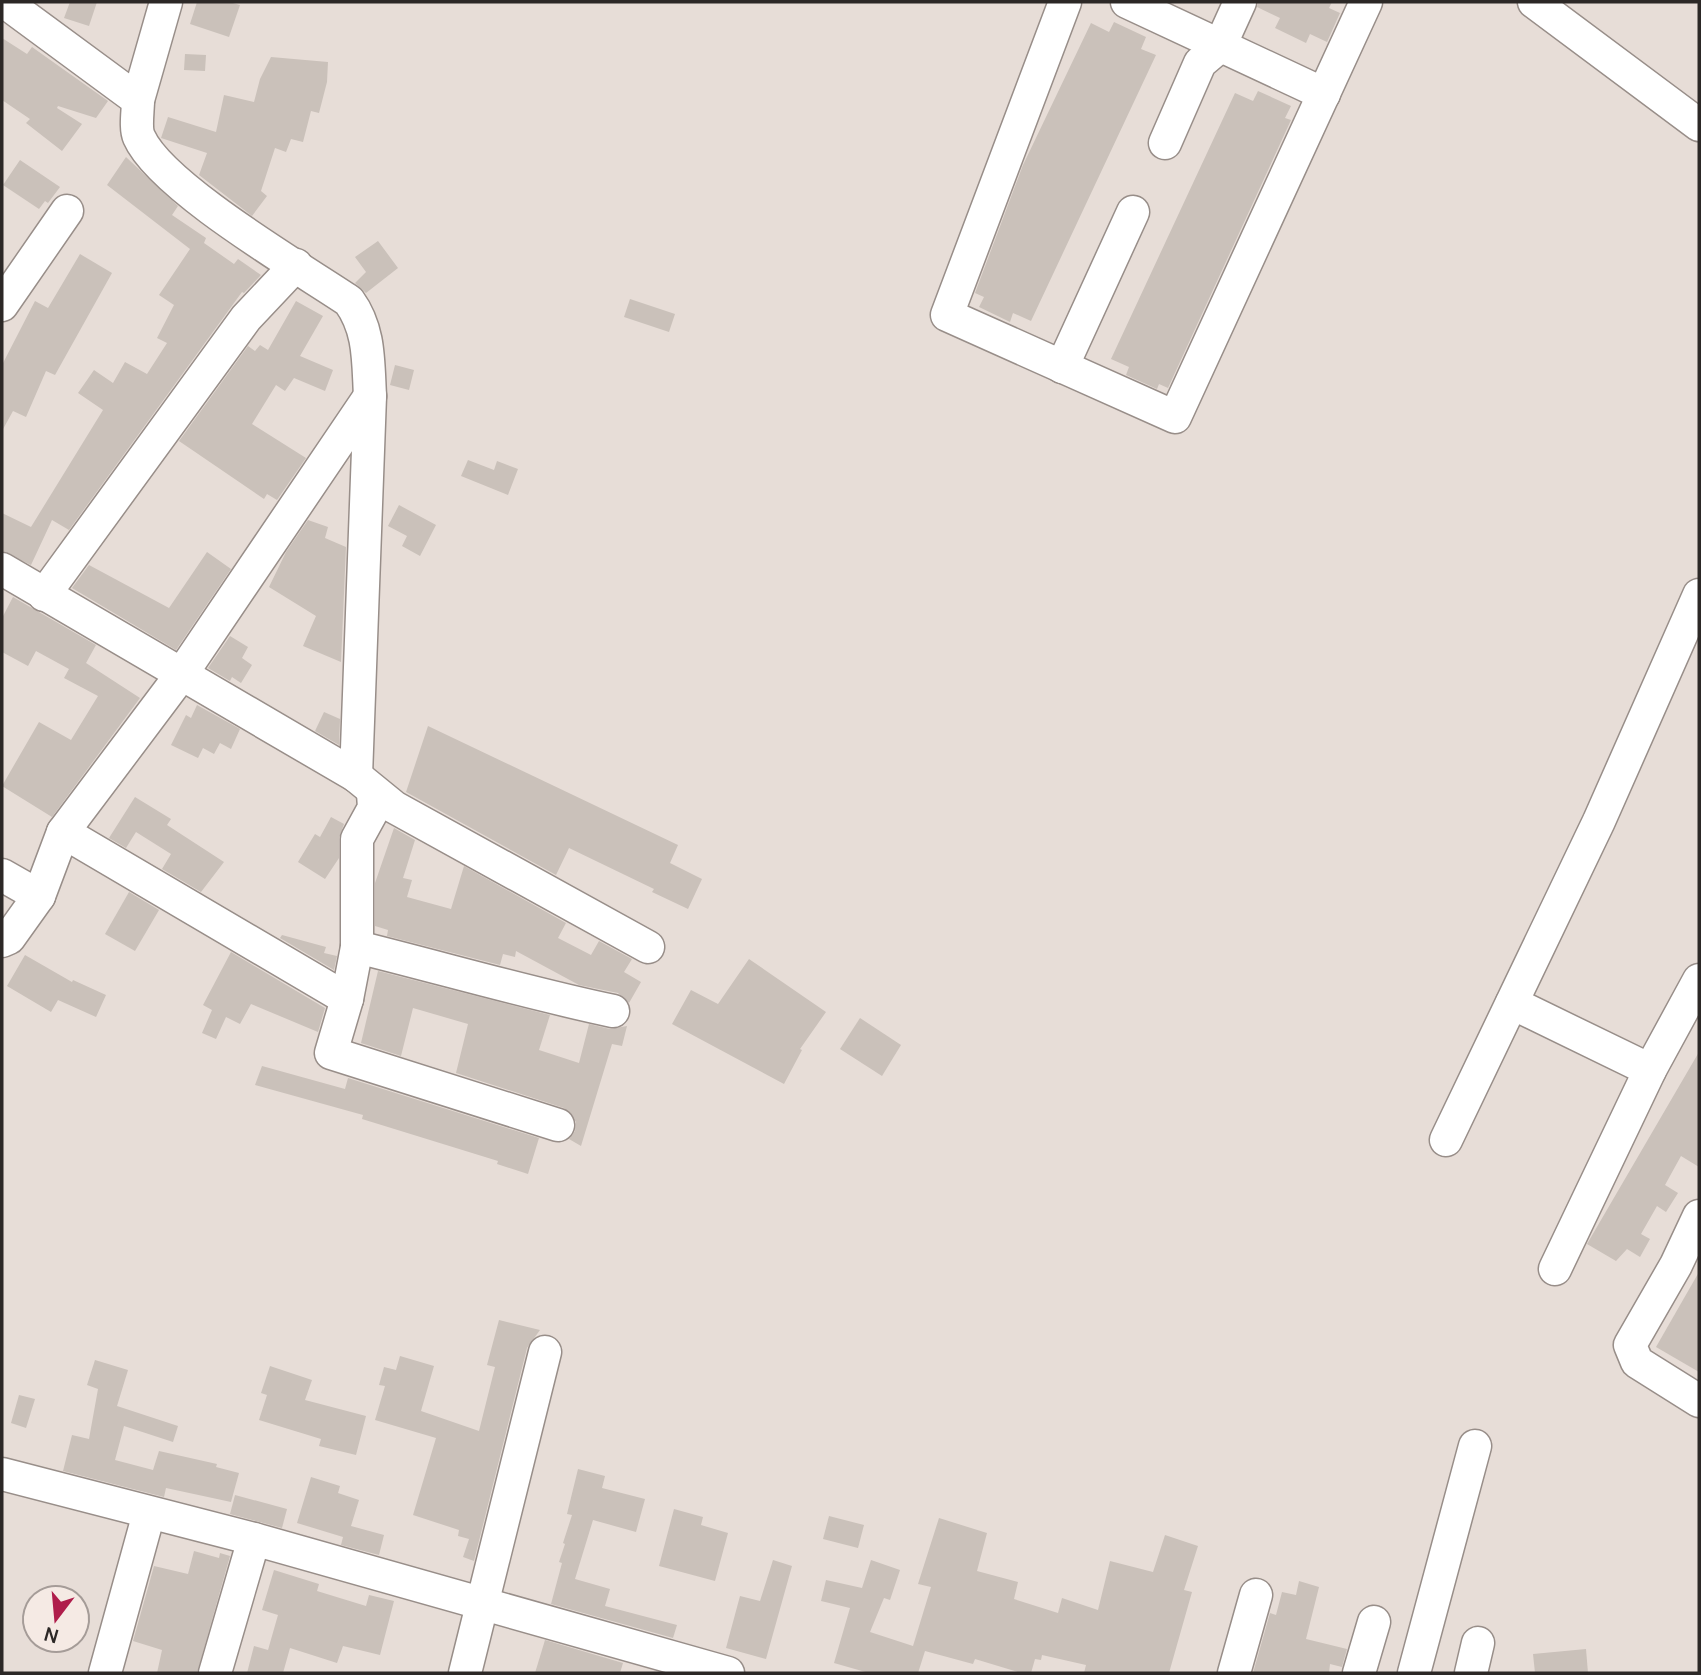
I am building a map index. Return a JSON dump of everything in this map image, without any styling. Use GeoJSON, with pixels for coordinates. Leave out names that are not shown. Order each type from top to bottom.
{"type":"FeatureCollection","features":[{"type":"Feature","properties":{"kind":"street"},"geometry":{"type":"LineString","coordinates":[[5,2],[138,100]]}},
{"type":"Feature","properties":{"kind":"street"},"geometry":{"type":"LineString","coordinates":[[166,2],[138,100],[138,136],[155,159],[203,203],[349,300],[362,318],[368,342],[364,785],[374,808],[357,839],[357,947],[348,999],[331,1054],[558,1125]]}},
{"type":"Feature","properties":{"kind":"street"},"geometry":{"type":"LineString","coordinates":[[1065,2],[947,315],[1175,417],[1366,2]]}},
{"type":"Feature","properties":{"kind":"street"},"geometry":{"type":"LineString","coordinates":[[1127,2],[1324,94]]}},
{"type":"Feature","properties":{"kind":"street"},"geometry":{"type":"LineString","coordinates":[[1165,143],[1200,63],[1220,46],[1240,2]]}},
{"type":"Feature","properties":{"kind":"street"},"geometry":{"type":"LineString","coordinates":[[1534,2],[1699,125]]}},
{"type":"Feature","properties":{"kind":"street"},"geometry":{"type":"LineString","coordinates":[[2,305],[67,211]]}},
{"type":"Feature","properties":{"kind":"street"},"geometry":{"type":"LineString","coordinates":[[1062,366],[1133,212]]}},
{"type":"Feature","properties":{"kind":"street"},"geometry":{"type":"LineString","coordinates":[[44,595],[246,318],[296,265]]}},
{"type":"Feature","properties":{"kind":"street"},"geometry":{"type":"LineString","coordinates":[[2,941],[9,938],[39,896],[63,832],[181,675],[369,396]]}},
{"type":"Feature","properties":{"kind":"street"},"geometry":{"type":"LineString","coordinates":[[2,569],[364,785],[648,947]]}},
{"type":"Feature","properties":{"kind":"street"},"geometry":{"type":"LineString","coordinates":[[1446,1140],[1599,821],[1699,595]]}},
{"type":"Feature","properties":{"kind":"street"},"geometry":{"type":"LineString","coordinates":[[63,832],[348,999]]}},
{"type":"Feature","properties":{"kind":"street"},"geometry":{"type":"LineString","coordinates":[[2,875],[39,896]]}},
{"type":"Feature","properties":{"kind":"street"},"geometry":{"type":"LineString","coordinates":[[357,947],[495,981],[541,996],[613,1010]]}},
{"type":"Feature","properties":{"kind":"street"},"geometry":{"type":"LineString","coordinates":[[1555,1269],[1650,1070],[1697,989]]}},
{"type":"Feature","properties":{"kind":"street"},"geometry":{"type":"LineString","coordinates":[[1512,1003],[1650,1070]]}},
{"type":"Feature","properties":{"kind":"street"},"geometry":{"type":"LineString","coordinates":[[1699,1216],[1676,1265],[1630,1345],[1637,1362],[1699,1401]]}},
{"type":"Feature","properties":{"kind":"street"},"geometry":{"type":"LineString","coordinates":[[465,1673],[545,1352]]}},
{"type":"Feature","properties":{"kind":"street"},"geometry":{"type":"LineString","coordinates":[[1414,1673],[1475,1446]]}},
{"type":"Feature","properties":{"kind":"street"},"geometry":{"type":"LineString","coordinates":[[2,1474],[254,1539],[728,1673]]}},
{"type":"Feature","properties":{"kind":"street"},"geometry":{"type":"LineString","coordinates":[[105,1673],[149,1514]]}},
{"type":"Feature","properties":{"kind":"street"},"geometry":{"type":"LineString","coordinates":[[215,1673],[254,1539]]}},
{"type":"Feature","properties":{"kind":"street"},"geometry":{"type":"LineString","coordinates":[[1234,1673],[1256,1595]]}},
{"type":"Feature","properties":{"kind":"street"},"geometry":{"type":"LineString","coordinates":[[1359,1673],[1374,1622]]}},
{"type":"Feature","properties":{"kind":"building"},"geometry":{"type":"Polygon","coordinates":[[[70,2],[97,2],[89,26],[64,18],[70,2]]]}},
{"type":"Feature","properties":{"kind":"building"},"geometry":{"type":"Polygon","coordinates":[[[197,2],[229,2],[240,5],[229,37],[190,24],[197,2]]]}},
{"type":"Feature","properties":{"kind":"building"},"geometry":{"type":"Polygon","coordinates":[[[1258,2],[1332,2],[1329,8],[1340,13],[1327,42],[1310,34],[1306,43],[1275,28],[1280,18],[1257,7],[1258,2]]]}},
{"type":"Feature","properties":{"kind":"building"},"geometry":{"type":"Polygon","coordinates":[[[1114,22],[1146,37],[1141,49],[1156,55],[1031,321],[1013,313],[1010,322],[979,307],[984,297],[975,293],[1023,165],[1091,23],[1109,32],[1114,22]]]}},
{"type":"Feature","properties":{"kind":"building"},"geometry":{"type":"Polygon","coordinates":[[[2,38],[27,54],[32,47],[108,101],[96,118],[58,106],[57,108],[82,124],[62,151],[26,123],[30,119],[2,100],[2,38]]]}},
{"type":"Feature","properties":{"kind":"building"},"geometry":{"type":"Polygon","coordinates":[[[185,54],[206,55],[205,71],[184,70],[185,54]]]}},
{"type":"Feature","properties":{"kind":"building"},"geometry":{"type":"Polygon","coordinates":[[[271,57],[328,62],[327,82],[319,113],[311,111],[303,142],[291,139],[286,152],[275,148],[261,191],[267,196],[252,216],[199,175],[207,153],[161,138],[168,117],[216,132],[224,95],[254,102],[260,79],[271,57]]]}},
{"type":"Feature","properties":{"kind":"building"},"geometry":{"type":"Polygon","coordinates":[[[1258,91],[1291,106],[1285,118],[1291,120],[1168,388],[1159,384],[1157,389],[1126,375],[1129,367],[1111,359],[1235,93],[1253,101],[1258,91]]]}},
{"type":"Feature","properties":{"kind":"building"},"geometry":{"type":"Polygon","coordinates":[[[126,157],[178,206],[172,215],[206,238],[204,243],[234,264],[238,259],[261,275],[242,292],[69,530],[52,520],[31,565],[2,551],[2,513],[31,527],[103,410],[78,393],[94,370],[113,383],[125,362],[147,374],[167,343],[157,338],[174,305],[159,295],[190,249],[107,185],[126,157]]]}},
{"type":"Feature","properties":{"kind":"building"},"geometry":{"type":"Polygon","coordinates":[[[20,160],[60,187],[48,203],[45,201],[39,209],[3,185],[20,160]]]}},
{"type":"Feature","properties":{"kind":"building"},"geometry":{"type":"Polygon","coordinates":[[[378,241],[398,268],[366,293],[355,283],[366,272],[355,257],[378,241]]]}},
{"type":"Feature","properties":{"kind":"building"},"geometry":{"type":"Polygon","coordinates":[[[80,254],[112,273],[55,375],[46,371],[26,417],[13,411],[2,431],[2,365],[35,301],[48,308],[80,254]]]}},
{"type":"Feature","properties":{"kind":"building"},"geometry":{"type":"Polygon","coordinates":[[[630,299],[675,314],[669,332],[624,317],[630,299]]]}},
{"type":"Feature","properties":{"kind":"building"},"geometry":{"type":"Polygon","coordinates":[[[296,301],[323,316],[300,356],[333,370],[325,391],[294,378],[285,391],[276,385],[252,424],[306,458],[277,500],[267,494],[264,499],[179,441],[248,346],[255,351],[260,345],[268,350],[296,301]]]}},
{"type":"Feature","properties":{"kind":"building"},"geometry":{"type":"Polygon","coordinates":[[[395,365],[414,370],[409,390],[390,385],[395,365]]]}},
{"type":"Feature","properties":{"kind":"building"},"geometry":{"type":"Polygon","coordinates":[[[468,460],[494,470],[497,461],[518,469],[508,495],[461,476],[468,460]]]}},
{"type":"Feature","properties":{"kind":"building"},"geometry":{"type":"Polygon","coordinates":[[[399,505],[436,525],[420,556],[402,546],[407,536],[388,526],[399,505]]]}},
{"type":"Feature","properties":{"kind":"building"},"geometry":{"type":"Polygon","coordinates":[[[308,520],[328,527],[325,538],[346,547],[341,662],[303,646],[316,616],[269,587],[286,552],[308,520]]]}},
{"type":"Feature","properties":{"kind":"building"},"geometry":{"type":"Polygon","coordinates":[[[207,552],[231,569],[176,650],[72,588],[89,565],[169,608],[207,552]]]}},
{"type":"Feature","properties":{"kind":"building"},"geometry":{"type":"Polygon","coordinates":[[[13,597],[96,645],[86,663],[140,698],[52,817],[2,786],[39,722],[71,740],[98,696],[64,678],[69,669],[36,651],[28,666],[2,652],[2,618],[13,597]]]}},
{"type":"Feature","properties":{"kind":"building"},"geometry":{"type":"Polygon","coordinates":[[[230,636],[248,647],[242,658],[252,665],[241,683],[232,677],[230,681],[208,668],[230,636]]]}},
{"type":"Feature","properties":{"kind":"building"},"geometry":{"type":"Polygon","coordinates":[[[197,705],[240,729],[231,749],[220,743],[214,754],[203,748],[198,758],[171,745],[186,715],[191,718],[197,705]]]}},
{"type":"Feature","properties":{"kind":"building"},"geometry":{"type":"Polygon","coordinates":[[[324,712],[340,719],[339,745],[315,731],[324,712]]]}},
{"type":"Feature","properties":{"kind":"building"},"geometry":{"type":"Polygon","coordinates":[[[428,726],[678,845],[670,863],[702,879],[688,909],[652,892],[654,889],[569,848],[556,875],[406,792],[428,726]]]}},
{"type":"Feature","properties":{"kind":"building"},"geometry":{"type":"Polygon","coordinates":[[[135,797],[171,819],[167,825],[224,862],[201,892],[162,869],[171,854],[136,832],[126,848],[109,838],[135,797]]]}},
{"type":"Feature","properties":{"kind":"building"},"geometry":{"type":"Polygon","coordinates":[[[331,817],[344,824],[339,838],[339,858],[325,879],[298,862],[315,834],[320,837],[331,817]]]}},
{"type":"Feature","properties":{"kind":"building"},"geometry":{"type":"Polygon","coordinates":[[[394,828],[415,840],[403,878],[412,880],[407,897],[451,909],[464,866],[566,923],[558,938],[591,955],[599,941],[632,959],[624,972],[641,982],[629,1003],[618,993],[579,985],[516,951],[515,957],[503,954],[500,965],[387,936],[388,930],[375,926],[375,883],[394,828]]]}},
{"type":"Feature","properties":{"kind":"building"},"geometry":{"type":"Polygon","coordinates":[[[129,892],[159,910],[135,951],[105,934],[129,892]]]}},
{"type":"Feature","properties":{"kind":"building"},"geometry":{"type":"Polygon","coordinates":[[[282,935],[326,947],[324,953],[337,956],[334,970],[280,938],[282,935]]]}},
{"type":"Feature","properties":{"kind":"building"},"geometry":{"type":"Polygon","coordinates":[[[231,952],[325,1008],[318,1032],[251,1004],[240,1024],[226,1017],[216,1039],[202,1033],[212,1010],[203,1005],[231,952]]]}},
{"type":"Feature","properties":{"kind":"building"},"geometry":{"type":"Polygon","coordinates":[[[25,955],[72,982],[73,980],[106,995],[96,1017],[58,1000],[51,1012],[7,986],[25,955]]]}},
{"type":"Feature","properties":{"kind":"building"},"geometry":{"type":"Polygon","coordinates":[[[749,959],[826,1012],[800,1049],[802,1050],[784,1084],[672,1024],[691,990],[718,1004],[749,959]]]}},
{"type":"Feature","properties":{"kind":"building"},"geometry":{"type":"Polygon","coordinates":[[[378,971],[550,1015],[539,1050],[579,1063],[589,1024],[610,1029],[627,1026],[622,1046],[612,1044],[581,1146],[569,1139],[575,1131],[576,1122],[564,1108],[456,1073],[468,1024],[413,1008],[401,1056],[361,1043],[378,971]]]}},
{"type":"Feature","properties":{"kind":"building"},"geometry":{"type":"Polygon","coordinates":[[[860,1018],[901,1045],[882,1076],[840,1049],[860,1018]]]}},
{"type":"Feature","properties":{"kind":"building"},"geometry":{"type":"Polygon","coordinates":[[[1699,1052],[1699,1167],[1681,1156],[1665,1185],[1678,1193],[1666,1212],[1657,1206],[1641,1234],[1650,1239],[1640,1257],[1627,1249],[1616,1261],[1587,1244],[1699,1052]]]}},
{"type":"Feature","properties":{"kind":"building"},"geometry":{"type":"Polygon","coordinates":[[[262,1066],[345,1089],[348,1078],[539,1138],[528,1174],[497,1164],[498,1161],[362,1119],[363,1115],[255,1085],[262,1066]]]}},
{"type":"Feature","properties":{"kind":"building"},"geometry":{"type":"Polygon","coordinates":[[[1699,1272],[1699,1372],[1656,1347],[1699,1272]]]}},
{"type":"Feature","properties":{"kind":"building"},"geometry":{"type":"Polygon","coordinates":[[[499,1320],[540,1330],[527,1348],[474,1561],[463,1557],[469,1539],[458,1536],[459,1530],[413,1515],[436,1438],[375,1420],[385,1386],[379,1385],[384,1367],[396,1370],[400,1356],[434,1366],[421,1411],[479,1431],[495,1367],[487,1365],[499,1320]]]}},
{"type":"Feature","properties":{"kind":"building"},"geometry":{"type":"Polygon","coordinates":[[[95,1360],[128,1370],[117,1406],[178,1426],[173,1442],[124,1426],[115,1460],[153,1470],[159,1451],[217,1464],[216,1467],[239,1473],[231,1502],[166,1488],[164,1497],[63,1471],[72,1435],[89,1439],[98,1389],[87,1385],[95,1360]]]}},
{"type":"Feature","properties":{"kind":"building"},"geometry":{"type":"Polygon","coordinates":[[[270,1366],[312,1380],[305,1400],[366,1416],[356,1455],[319,1446],[321,1439],[259,1420],[267,1395],[261,1393],[270,1366]]]}},
{"type":"Feature","properties":{"kind":"building"},"geometry":{"type":"Polygon","coordinates":[[[19,1395],[35,1399],[26,1428],[11,1423],[19,1395]]]}},
{"type":"Feature","properties":{"kind":"building"},"geometry":{"type":"Polygon","coordinates":[[[578,1469],[605,1476],[602,1488],[645,1499],[636,1532],[593,1520],[575,1579],[610,1589],[605,1606],[677,1625],[673,1638],[551,1604],[562,1563],[559,1562],[565,1544],[563,1543],[572,1515],[567,1514],[578,1469]]]}},
{"type":"Feature","properties":{"kind":"building"},"geometry":{"type":"Polygon","coordinates":[[[311,1477],[340,1486],[338,1493],[359,1500],[351,1526],[384,1535],[379,1555],[341,1545],[343,1537],[297,1523],[311,1477]]]}},
{"type":"Feature","properties":{"kind":"building"},"geometry":{"type":"Polygon","coordinates":[[[235,1495],[287,1509],[282,1528],[230,1514],[235,1495]]]}},
{"type":"Feature","properties":{"kind":"building"},"geometry":{"type":"Polygon","coordinates":[[[674,1509],[703,1517],[701,1525],[728,1533],[715,1581],[659,1566],[674,1509]]]}},
{"type":"Feature","properties":{"kind":"building"},"geometry":{"type":"Polygon","coordinates":[[[829,1516],[864,1525],[858,1548],[823,1539],[829,1516]]]}},
{"type":"Feature","properties":{"kind":"building"},"geometry":{"type":"Polygon","coordinates":[[[939,1518],[987,1533],[977,1571],[1018,1582],[1014,1599],[1058,1613],[1062,1598],[1098,1610],[1110,1561],[1153,1572],[1165,1535],[1198,1546],[1184,1590],[1192,1592],[1169,1673],[1084,1673],[1086,1665],[1042,1655],[1041,1660],[1035,1659],[1031,1673],[1021,1673],[975,1659],[973,1664],[925,1651],[918,1673],[869,1673],[834,1663],[850,1608],[821,1601],[826,1580],[862,1588],[871,1560],[900,1570],[890,1600],[884,1598],[870,1632],[913,1646],[931,1587],[918,1584],[939,1518]]]}},
{"type":"Feature","properties":{"kind":"building"},"geometry":{"type":"Polygon","coordinates":[[[194,1551],[219,1558],[220,1553],[230,1556],[197,1673],[157,1673],[162,1650],[133,1641],[154,1566],[188,1574],[194,1551]]]}},
{"type":"Feature","properties":{"kind":"building"},"geometry":{"type":"Polygon","coordinates":[[[773,1560],[792,1566],[766,1659],[726,1648],[740,1596],[760,1601],[773,1560]]]}},
{"type":"Feature","properties":{"kind":"building"},"geometry":{"type":"Polygon","coordinates":[[[274,1570],[319,1584],[317,1591],[366,1606],[369,1595],[394,1601],[380,1655],[343,1646],[337,1663],[290,1648],[283,1673],[247,1673],[254,1646],[268,1650],[278,1615],[262,1610],[274,1570]]]}},
{"type":"Feature","properties":{"kind":"building"},"geometry":{"type":"Polygon","coordinates":[[[1299,1581],[1319,1587],[1306,1639],[1347,1649],[1342,1667],[1330,1664],[1329,1673],[1253,1673],[1270,1613],[1276,1615],[1282,1592],[1296,1595],[1299,1581]]]}},
{"type":"Feature","properties":{"kind":"building"},"geometry":{"type":"Polygon","coordinates":[[[545,1640],[623,1663],[620,1673],[535,1673],[545,1640]]]}},
{"type":"Feature","properties":{"kind":"building"},"geometry":{"type":"Polygon","coordinates":[[[1586,1649],[1588,1673],[1535,1673],[1533,1654],[1586,1649]]]}}]}
